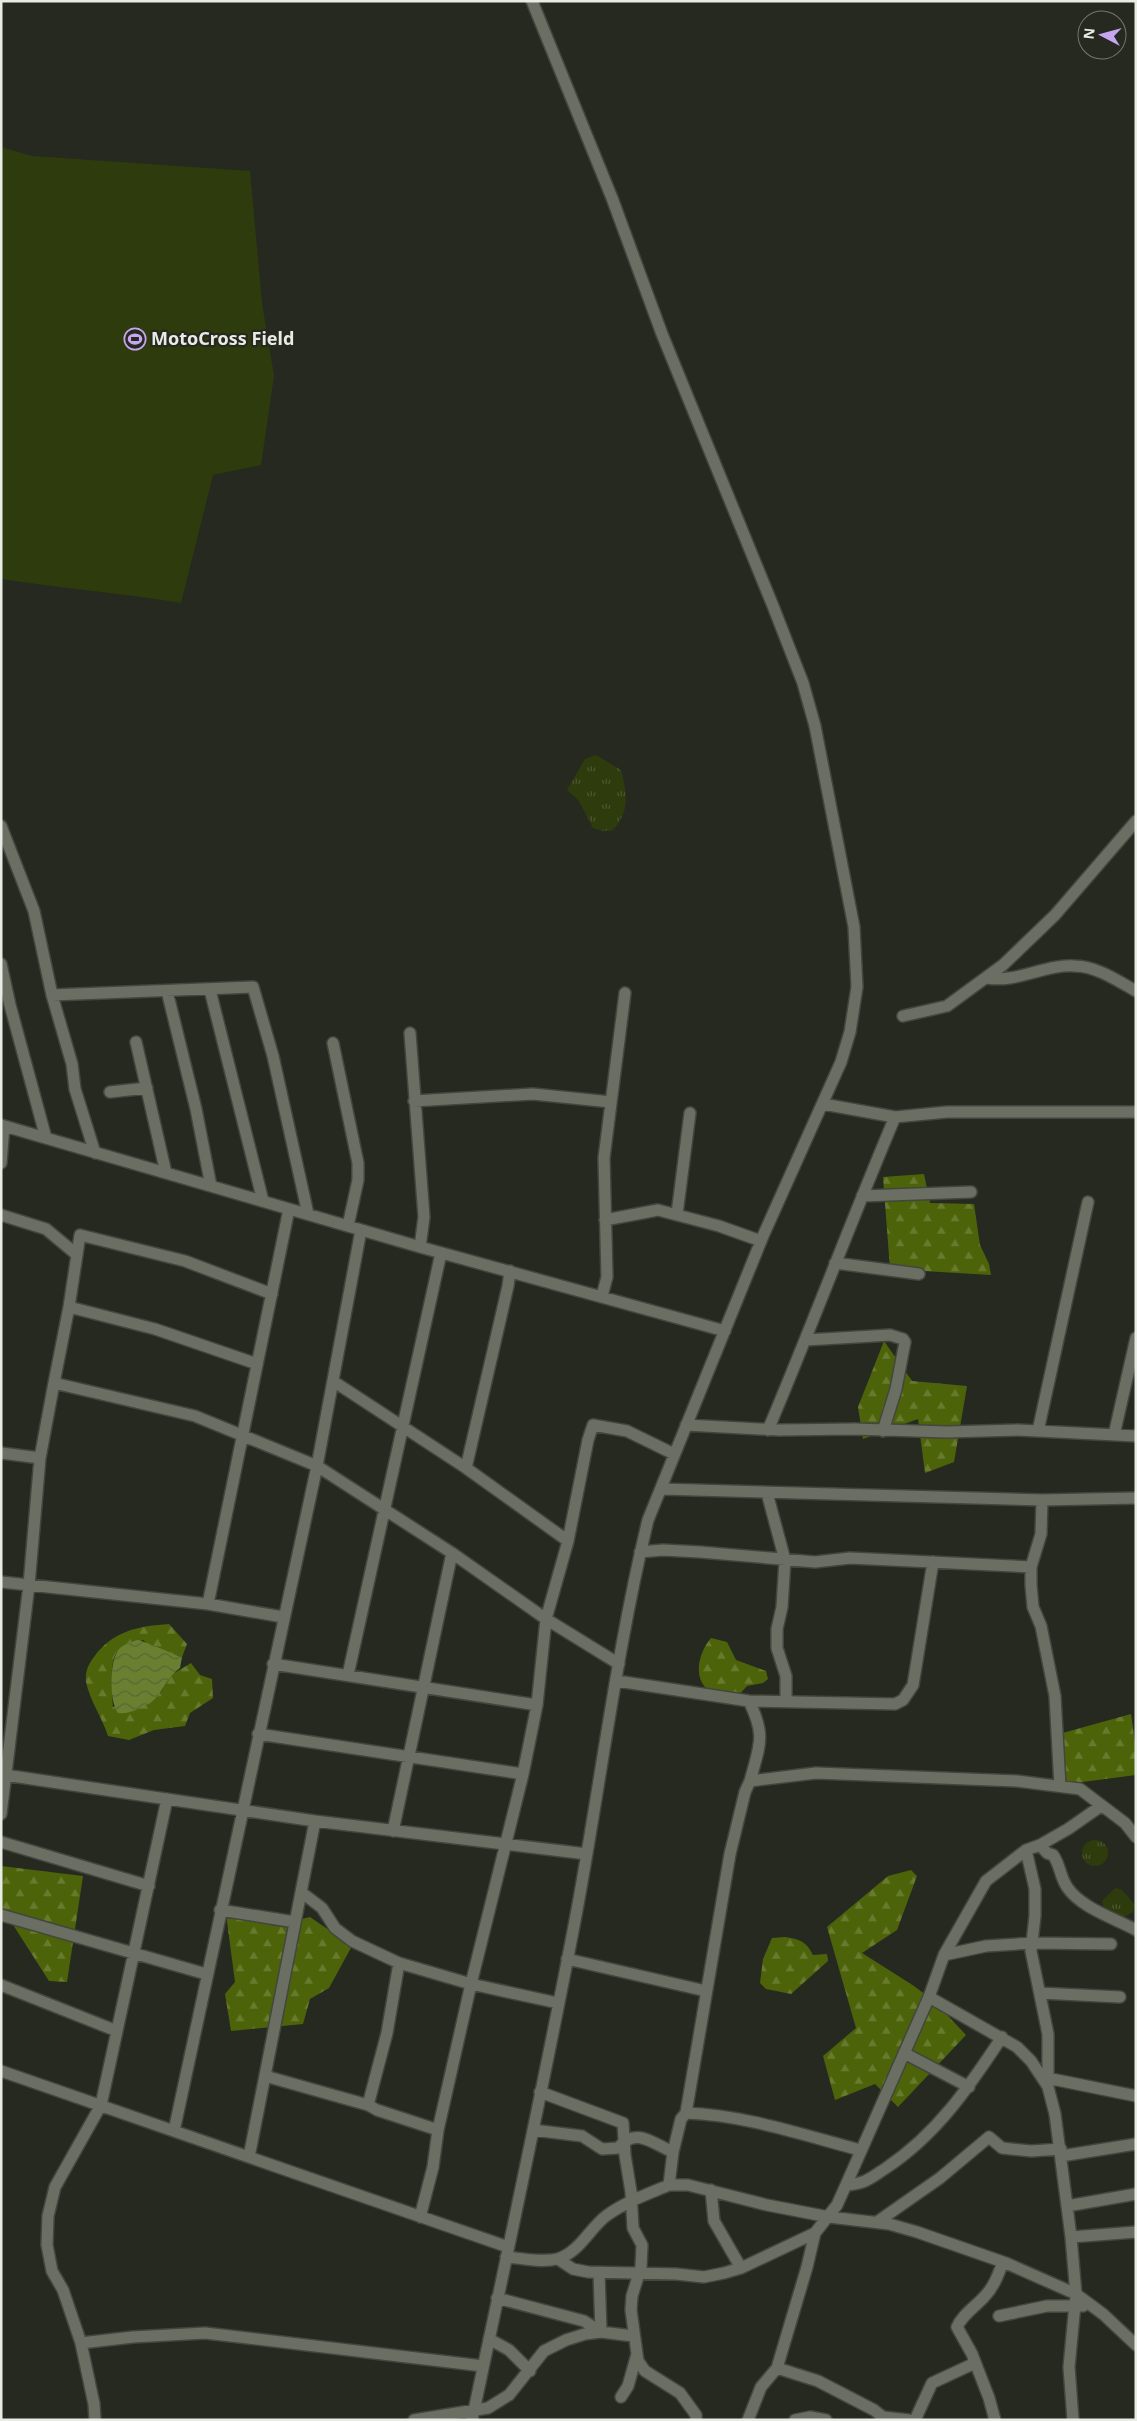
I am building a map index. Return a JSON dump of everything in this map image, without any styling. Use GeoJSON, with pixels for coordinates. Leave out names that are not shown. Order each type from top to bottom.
{"type":"FeatureCollection","features":[{"type":"Feature","properties":{"kind":"street"},"geometry":{"type":"LineString","coordinates":[[473,2414],[567,1959],[619,1664],[640,1552],[648,1520],[761,1241],[841,1062],[850,1032],[857,987],[857,962],[851,911],[815,726],[803,683],[774,606],[662,334],[612,198],[532,1]]}},
{"type":"Feature","properties":{"kind":"street"},"geometry":{"type":"LineString","coordinates":[[903,1016],[947,1006],[987,978],[1055,915],[1136,821]]}},
{"type":"Feature","properties":{"kind":"street"},"geometry":{"type":"LineString","coordinates":[[1,826],[34,911],[52,995],[72,1064],[75,1089],[95,1153]]}},
{"type":"Feature","properties":{"kind":"street"},"geometry":{"type":"LineString","coordinates":[[1,964],[46,1138]]}},
{"type":"Feature","properties":{"kind":"street"},"geometry":{"type":"LineString","coordinates":[[987,978],[1009,980],[1056,968],[1076,966],[1111,978],[1136,991]]}},
{"type":"Feature","properties":{"kind":"street"},"geometry":{"type":"LineString","coordinates":[[52,995],[253,987],[273,1056],[308,1214]]}},
{"type":"Feature","properties":{"kind":"street"},"geometry":{"type":"LineString","coordinates":[[210,990],[263,1201]]}},
{"type":"Feature","properties":{"kind":"street"},"geometry":{"type":"LineString","coordinates":[[167,991],[196,1109],[212,1186]]}},
{"type":"Feature","properties":{"kind":"street"},"geometry":{"type":"LineString","coordinates":[[602,1296],[606,1277],[604,1158],[625,993]]}},
{"type":"Feature","properties":{"kind":"street"},"geometry":{"type":"LineString","coordinates":[[410,1033],[424,1217],[420,1247]]}},
{"type":"Feature","properties":{"kind":"street"},"geometry":{"type":"LineString","coordinates":[[136,1042],[166,1173]]}},
{"type":"Feature","properties":{"kind":"street"},"geometry":{"type":"LineString","coordinates":[[333,1043],[358,1164],[358,1180],[348,1226]]}},
{"type":"Feature","properties":{"kind":"street"},"geometry":{"type":"LineString","coordinates":[[110,1092],[147,1088]]}},
{"type":"Feature","properties":{"kind":"street"},"geometry":{"type":"LineString","coordinates":[[414,1101],[533,1094],[611,1102]]}},
{"type":"Feature","properties":{"kind":"street"},"geometry":{"type":"LineString","coordinates":[[823,1104],[895,1117],[956,1112],[1136,1112]]}},
{"type":"Feature","properties":{"kind":"street"},"geometry":{"type":"LineString","coordinates":[[677,1214],[690,1113]]}},
{"type":"Feature","properties":{"kind":"street"},"geometry":{"type":"LineString","coordinates":[[768,1430],[895,1117]]}},
{"type":"Feature","properties":{"kind":"street"},"geometry":{"type":"LineString","coordinates":[[1,1163],[3,1126],[441,1253],[726,1331]]}},
{"type":"Feature","properties":{"kind":"street"},"geometry":{"type":"LineString","coordinates":[[862,1196],[970,1192]]}},
{"type":"Feature","properties":{"kind":"street"},"geometry":{"type":"LineString","coordinates":[[1038,1431],[1088,1202]]}},
{"type":"Feature","properties":{"kind":"street"},"geometry":{"type":"LineString","coordinates":[[208,1604],[289,1209]]}},
{"type":"Feature","properties":{"kind":"street"},"geometry":{"type":"LineString","coordinates":[[605,1220],[658,1210],[677,1214],[761,1241]]}},
{"type":"Feature","properties":{"kind":"street"},"geometry":{"type":"LineString","coordinates":[[1,1215],[46,1229],[76,1254]]}},
{"type":"Feature","properties":{"kind":"street"},"geometry":{"type":"LineString","coordinates":[[174,2131],[206,1974],[317,1466],[361,1230]]}},
{"type":"Feature","properties":{"kind":"street"},"geometry":{"type":"LineString","coordinates":[[1,1814],[4,1775],[29,1585],[40,1458],[69,1307],[80,1235],[185,1261],[272,1294]]}},
{"type":"Feature","properties":{"kind":"street"},"geometry":{"type":"LineString","coordinates":[[348,1675],[441,1253]]}},
{"type":"Feature","properties":{"kind":"street"},"geometry":{"type":"LineString","coordinates":[[835,1263],[919,1274]]}},
{"type":"Feature","properties":{"kind":"street"},"geometry":{"type":"LineString","coordinates":[[466,1468],[510,1271]]}},
{"type":"Feature","properties":{"kind":"street"},"geometry":{"type":"LineString","coordinates":[[69,1307],[155,1328],[257,1364]]}},
{"type":"Feature","properties":{"kind":"street"},"geometry":{"type":"LineString","coordinates":[[806,1340],[890,1335],[903,1339],[905,1342],[902,1365],[882,1431]]}},
{"type":"Feature","properties":{"kind":"street"},"geometry":{"type":"LineString","coordinates":[[1114,1435],[1136,1338]]}},
{"type":"Feature","properties":{"kind":"street"},"geometry":{"type":"LineString","coordinates":[[333,1381],[466,1468],[568,1540]]}},
{"type":"Feature","properties":{"kind":"street"},"geometry":{"type":"LineString","coordinates":[[54,1383],[195,1416],[317,1466],[452,1553],[546,1619],[619,1664]]}},
{"type":"Feature","properties":{"kind":"street"},"geometry":{"type":"LineString","coordinates":[[420,2217],[433,2168],[438,2130],[471,1984],[523,1774],[537,1705],[546,1619],[568,1540],[588,1440],[593,1425],[627,1431],[674,1454]]}},
{"type":"Feature","properties":{"kind":"street"},"geometry":{"type":"LineString","coordinates":[[686,1425],[768,1430],[1038,1431],[1136,1436]]}},
{"type":"Feature","properties":{"kind":"street"},"geometry":{"type":"LineString","coordinates":[[1,1453],[40,1458]]}},
{"type":"Feature","properties":{"kind":"street"},"geometry":{"type":"LineString","coordinates":[[661,1489],[1042,1500],[1136,1498]]}},
{"type":"Feature","properties":{"kind":"street"},"geometry":{"type":"LineString","coordinates":[[767,1493],[785,1560],[782,1607],[777,1629],[777,1648],[786,1676],[786,1701]]}},
{"type":"Feature","properties":{"kind":"street"},"geometry":{"type":"LineString","coordinates":[[1042,1500],[1041,1534],[1031,1567],[1033,1607],[1041,1626],[1055,1696],[1060,1786]]}},
{"type":"Feature","properties":{"kind":"street"},"geometry":{"type":"LineString","coordinates":[[640,1552],[663,1550],[700,1552],[815,1562],[850,1558],[1031,1567]]}},
{"type":"Feature","properties":{"kind":"street"},"geometry":{"type":"LineString","coordinates":[[393,1831],[422,1687],[452,1553]]}},
{"type":"Feature","properties":{"kind":"street"},"geometry":{"type":"LineString","coordinates":[[617,1681],[749,1701],[895,1704],[902,1700],[913,1685],[933,1562]]}},
{"type":"Feature","properties":{"kind":"street"},"geometry":{"type":"LineString","coordinates":[[1,1582],[208,1604],[283,1617]]}},
{"type":"Feature","properties":{"kind":"street"},"geometry":{"type":"LineString","coordinates":[[273,1664],[537,1705]]}},
{"type":"Feature","properties":{"kind":"street"},"geometry":{"type":"LineString","coordinates":[[669,2185],[681,2120],[686,2113],[706,1991],[728,1876],[730,1854],[745,1792],[760,1742],[759,1722],[749,1701]]}},
{"type":"Feature","properties":{"kind":"street"},"geometry":{"type":"LineString","coordinates":[[258,1734],[408,1755],[523,1774]]}},
{"type":"Feature","properties":{"kind":"street"},"geometry":{"type":"LineString","coordinates":[[750,1780],[816,1774],[1017,1781],[1060,1786],[1080,1789],[1125,1823],[1136,1837]]}},
{"type":"Feature","properties":{"kind":"street"},"geometry":{"type":"LineString","coordinates":[[4,1775],[315,1821],[587,1854]]}},
{"type":"Feature","properties":{"kind":"street"},"geometry":{"type":"LineString","coordinates":[[95,2420],[94,2404],[81,2343],[63,2290],[52,2271],[47,2245],[48,2216],[55,2187],[101,2105],[167,1798]]}},
{"type":"Feature","properties":{"kind":"street"},"geometry":{"type":"LineString","coordinates":[[1,2071],[420,2217],[507,2252],[558,2259],[573,2269],[599,2273],[704,2276],[742,2268],[814,2233],[841,2200],[860,2150],[929,1997],[944,1956],[986,1881],[1026,1850],[1040,1845],[1102,1806]]}},
{"type":"Feature","properties":{"kind":"street"},"geometry":{"type":"LineString","coordinates":[[249,2157],[315,1821]]}},
{"type":"Feature","properties":{"kind":"street"},"geometry":{"type":"LineString","coordinates":[[1,1842],[149,1886]]}},
{"type":"Feature","properties":{"kind":"street"},"geometry":{"type":"LineString","coordinates":[[1040,1845],[1056,1859],[1060,1876],[1068,1889],[1094,1909],[1136,1930]]}},
{"type":"Feature","properties":{"kind":"street"},"geometry":{"type":"LineString","coordinates":[[1026,1850],[1035,1889],[1035,1916],[1031,1951],[1048,2034],[1047,2082],[1055,2114],[1071,2237],[1075,2300],[1068,2367],[1073,2420]]}},
{"type":"Feature","properties":{"kind":"street"},"geometry":{"type":"LineString","coordinates":[[301,1892],[322,1908],[336,1928],[352,1941],[399,1963],[471,1984],[558,2004]]}},
{"type":"Feature","properties":{"kind":"street"},"geometry":{"type":"LineString","coordinates":[[220,1910],[295,1922]]}},
{"type":"Feature","properties":{"kind":"street"},"geometry":{"type":"LineString","coordinates":[[1,1915],[206,1974]]}},
{"type":"Feature","properties":{"kind":"street"},"geometry":{"type":"LineString","coordinates":[[944,1956],[986,1946],[1032,1943],[1111,1944]]}},
{"type":"Feature","properties":{"kind":"street"},"geometry":{"type":"LineString","coordinates":[[567,1959],[706,1991]]}},
{"type":"Feature","properties":{"kind":"street"},"geometry":{"type":"LineString","coordinates":[[368,2105],[387,2032],[399,1963]]}},
{"type":"Feature","properties":{"kind":"street"},"geometry":{"type":"LineString","coordinates":[[1,1985],[117,2031]]}},
{"type":"Feature","properties":{"kind":"street"},"geometry":{"type":"LineString","coordinates":[[1040,1993],[1120,1997]]}},
{"type":"Feature","properties":{"kind":"street"},"geometry":{"type":"LineString","coordinates":[[929,1997],[1002,2037],[1017,2048],[1047,2082],[1136,2096]]}},
{"type":"Feature","properties":{"kind":"street"},"geometry":{"type":"LineString","coordinates":[[846,2185],[860,2185],[901,2158],[939,2124],[969,2087],[1002,2037]]}},
{"type":"Feature","properties":{"kind":"street"},"geometry":{"type":"LineString","coordinates":[[904,2053],[969,2087]]}},
{"type":"Feature","properties":{"kind":"street"},"geometry":{"type":"LineString","coordinates":[[265,2076],[368,2105],[377,2110],[438,2130]]}},
{"type":"Feature","properties":{"kind":"street"},"geometry":{"type":"LineString","coordinates":[[540,2092],[621,2121],[632,2201],[633,2228],[642,2245],[639,2274],[632,2296],[633,2336],[637,2354],[644,2371],[680,2393],[696,2415],[696,2420]]}},
{"type":"Feature","properties":{"kind":"street"},"geometry":{"type":"LineString","coordinates":[[686,2113],[712,2114],[762,2124],[860,2150]]}},
{"type":"Feature","properties":{"kind":"street"},"geometry":{"type":"LineString","coordinates":[[533,2130],[582,2136],[602,2149],[618,2148],[624,2140],[638,2137],[674,2152]]}},
{"type":"Feature","properties":{"kind":"street"},"geometry":{"type":"LineString","coordinates":[[878,2222],[940,2178],[989,2137],[1002,2148],[1061,2153],[1136,2144]]}},
{"type":"Feature","properties":{"kind":"street"},"geometry":{"type":"LineString","coordinates":[[558,2259],[576,2248],[593,2227],[607,2215],[632,2201],[669,2185],[688,2185],[767,2205],[829,2217],[878,2222],[917,2232],[1003,2262],[1075,2300],[1092,2306],[1136,2345]]}},
{"type":"Feature","properties":{"kind":"street"},"geometry":{"type":"LineString","coordinates":[[711,2190],[714,2221],[742,2268]]}},
{"type":"Feature","properties":{"kind":"street"},"geometry":{"type":"LineString","coordinates":[[1067,2206],[1136,2194]]}},
{"type":"Feature","properties":{"kind":"street"},"geometry":{"type":"LineString","coordinates":[[1071,2237],[1136,2232]]}},
{"type":"Feature","properties":{"kind":"street"},"geometry":{"type":"LineString","coordinates":[[748,2420],[761,2388],[777,2368],[807,2267],[814,2233]]}},
{"type":"Feature","properties":{"kind":"street"},"geometry":{"type":"LineString","coordinates":[[995,2420],[975,2363],[958,2328],[960,2320],[974,2308],[996,2282],[1003,2262]]}},
{"type":"Feature","properties":{"kind":"street"},"geometry":{"type":"LineString","coordinates":[[599,2273],[601,2332]]}},
{"type":"Feature","properties":{"kind":"street"},"geometry":{"type":"LineString","coordinates":[[497,2298],[584,2321],[601,2332]]}},
{"type":"Feature","properties":{"kind":"street"},"geometry":{"type":"LineString","coordinates":[[999,2316],[1075,2300]]}},
{"type":"Feature","properties":{"kind":"street"},"geometry":{"type":"LineString","coordinates":[[414,2420],[473,2414],[488,2408],[509,2395],[518,2381],[530,2370],[544,2351],[553,2346],[585,2334],[601,2332],[633,2336]]}},
{"type":"Feature","properties":{"kind":"street"},"geometry":{"type":"LineString","coordinates":[[81,2343],[133,2337],[205,2333],[483,2366]]}},
{"type":"Feature","properties":{"kind":"street"},"geometry":{"type":"LineString","coordinates":[[489,2339],[509,2350],[530,2370]]}},
{"type":"Feature","properties":{"kind":"street"},"geometry":{"type":"LineString","coordinates":[[621,2396],[628,2386],[637,2354]]}},
{"type":"Feature","properties":{"kind":"street"},"geometry":{"type":"LineString","coordinates":[[915,2420],[932,2383],[975,2363]]}},
{"type":"Feature","properties":{"kind":"street"},"geometry":{"type":"LineString","coordinates":[[777,2368],[818,2381],[883,2417],[909,2420]]}},
{"type":"Feature","properties":{"kind":"street"},"geometry":{"type":"LineString","coordinates":[[795,2420],[810,2417],[826,2420]]}},
{"type":"Feature","properties":{"kind":"green space","name":"MotoCross Field"},"geometry":{"type":"Polygon","coordinates":[[[1,147],[32,156],[250,171],[262,303],[274,376],[261,465],[213,475],[181,603],[1,579],[1,147]]]}},
{"type":"Feature","properties":{"kind":"green space"},"geometry":{"type":"Polygon","coordinates":[[[596,755],[621,770],[626,802],[622,816],[613,830],[603,831],[593,828],[579,801],[567,790],[585,759],[596,755]]]}},
{"type":"Feature","properties":{"kind":"green space"},"geometry":{"type":"Polygon","coordinates":[[[924,1174],[930,1203],[974,1204],[980,1245],[989,1264],[991,1275],[890,1269],[883,1177],[924,1174]]]}},
{"type":"Feature","properties":{"kind":"green space"},"geometry":{"type":"Polygon","coordinates":[[[884,1341],[912,1381],[967,1386],[954,1462],[925,1473],[918,1419],[863,1439],[858,1407],[884,1341]]]}},
{"type":"Feature","properties":{"kind":"green space"},"geometry":{"type":"Polygon","coordinates":[[[169,1624],[187,1644],[182,1657],[150,1646],[143,1640],[120,1649],[116,1653],[112,1667],[113,1707],[161,1692],[171,1675],[191,1663],[200,1675],[212,1679],[213,1698],[190,1713],[185,1726],[154,1730],[129,1740],[108,1736],[90,1696],[86,1682],[90,1663],[101,1648],[118,1636],[137,1628],[169,1624]]]}},
{"type":"Feature","properties":{"kind":"green space"},"geometry":{"type":"Polygon","coordinates":[[[711,1638],[727,1642],[736,1660],[766,1671],[768,1679],[763,1683],[747,1686],[737,1697],[716,1694],[706,1688],[699,1675],[699,1667],[703,1651],[711,1638]]]}},
{"type":"Feature","properties":{"kind":"green space"},"geometry":{"type":"Polygon","coordinates":[[[1131,1714],[1136,1750],[1136,1775],[1067,1784],[1059,1734],[1131,1714]]]}},
{"type":"Feature","properties":{"kind":"green space"},"geometry":{"type":"Polygon","coordinates":[[[1095,1840],[1105,1843],[1108,1853],[1105,1863],[1095,1866],[1085,1863],[1082,1853],[1085,1843],[1095,1840]]]}},
{"type":"Feature","properties":{"kind":"green space"},"geometry":{"type":"Polygon","coordinates":[[[1,1866],[83,1876],[67,1982],[49,1981],[1,1906],[1,1866]]]}},
{"type":"Feature","properties":{"kind":"green space"},"geometry":{"type":"Polygon","coordinates":[[[911,1870],[917,1876],[897,1930],[862,1953],[914,1986],[935,2002],[966,2035],[898,2107],[875,2084],[835,2100],[823,2056],[856,2028],[827,1927],[888,1876],[911,1870]]]}},
{"type":"Feature","properties":{"kind":"green space"},"geometry":{"type":"Polygon","coordinates":[[[1115,1888],[1122,1890],[1135,1905],[1133,1912],[1118,1920],[1105,1913],[1102,1901],[1115,1888]]]}},
{"type":"Feature","properties":{"kind":"green space"},"geometry":{"type":"Polygon","coordinates":[[[226,1914],[256,1916],[274,1926],[310,1917],[352,1946],[329,1988],[310,1999],[303,2024],[231,2031],[225,1994],[235,1982],[226,1914]]]}},
{"type":"Feature","properties":{"kind":"green space"},"geometry":{"type":"Polygon","coordinates":[[[785,1937],[802,1942],[813,1955],[827,1954],[828,1961],[791,1994],[766,1989],[760,1983],[763,1959],[772,1938],[785,1937]]]}},
{"type":"Feature","properties":{"kind":"water"},"geometry":{"type":"Polygon","coordinates":[[[137,1640],[182,1657],[180,1668],[169,1679],[157,1696],[146,1706],[126,1713],[118,1713],[113,1700],[111,1681],[113,1662],[119,1649],[137,1640]]]}},
{"type":"Feature","properties":{"kind":"place","name":"MotoCross Field"},"geometry":{"type":"Point","coordinates":[135,339]}}]}
